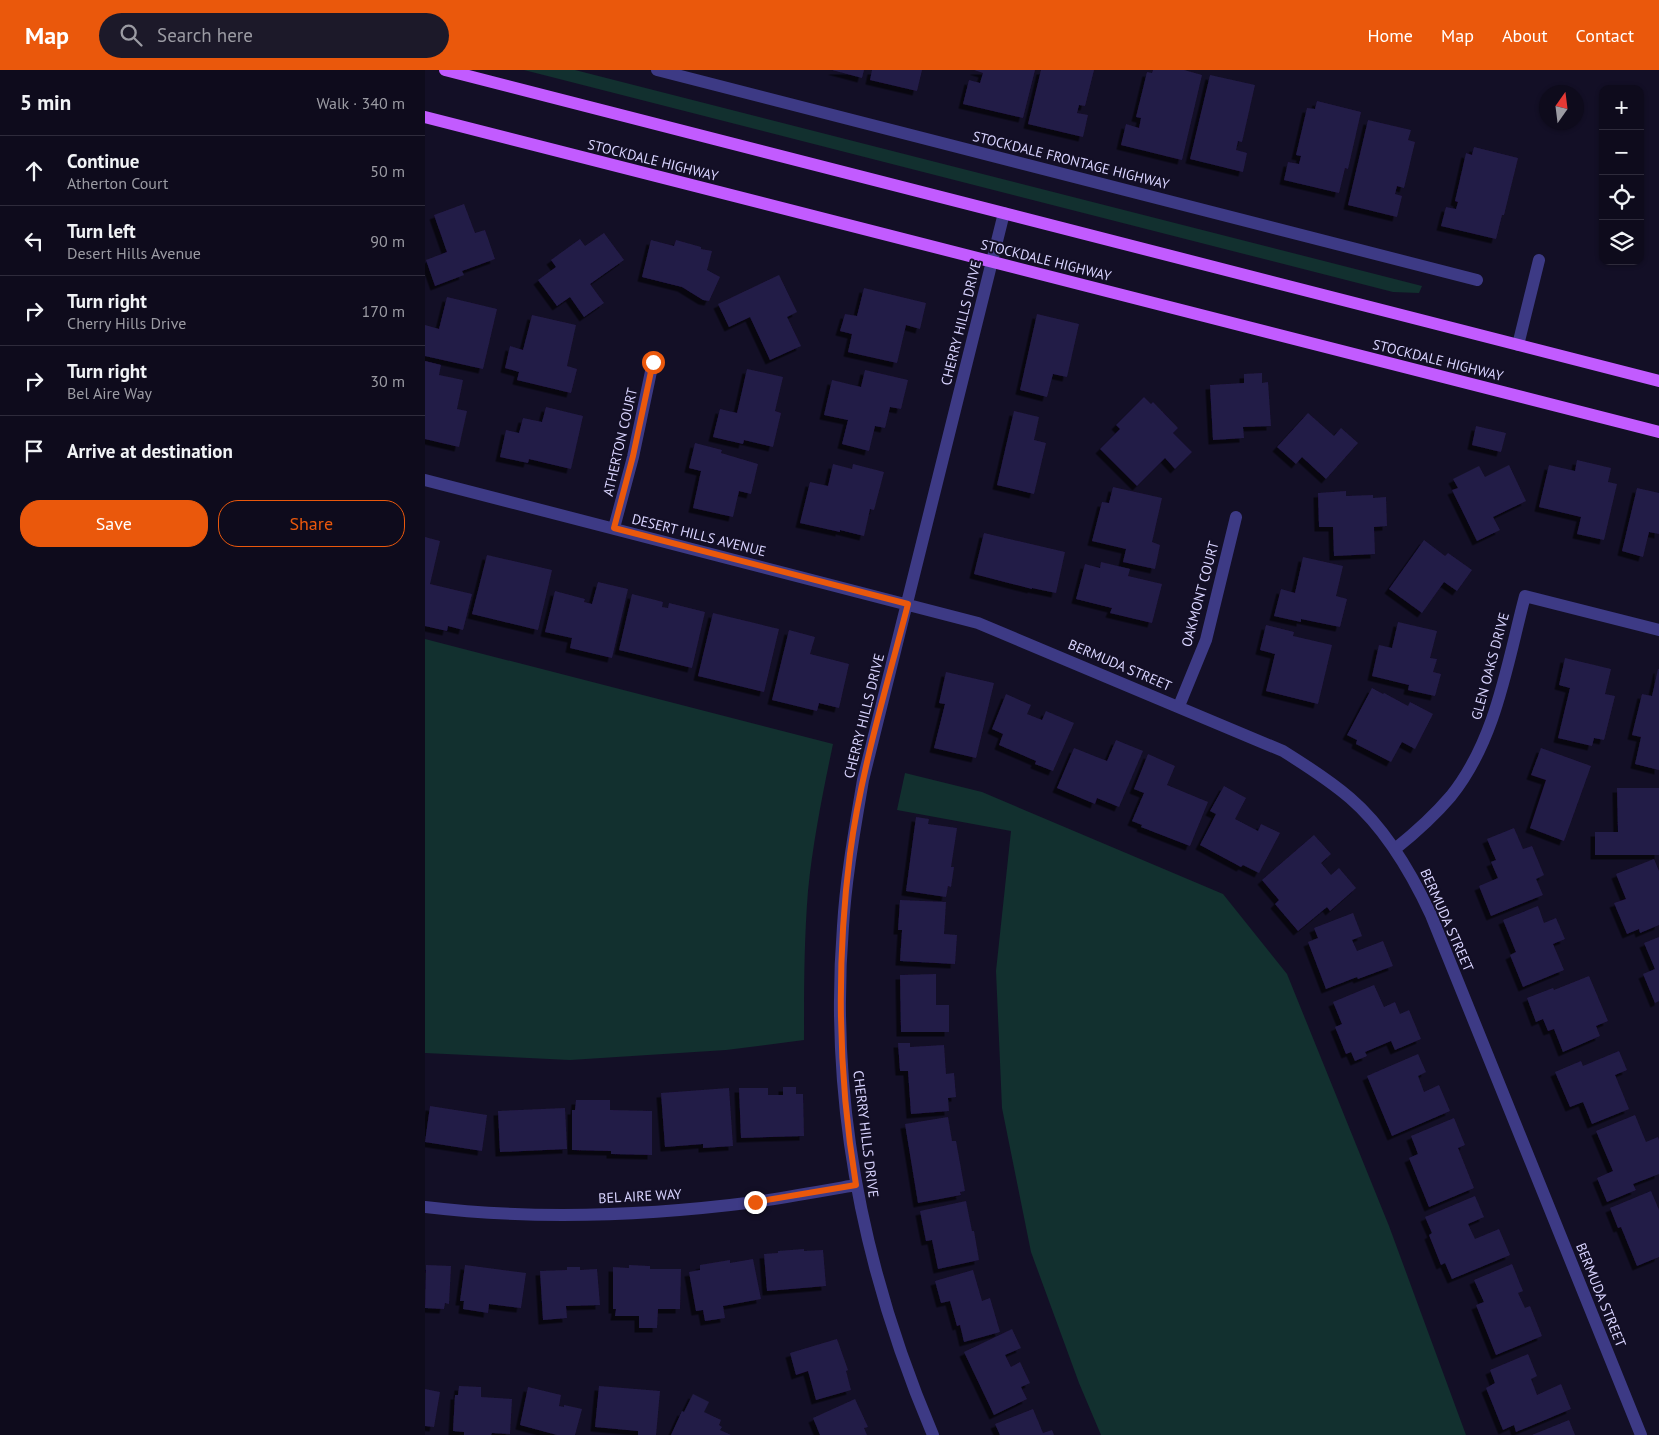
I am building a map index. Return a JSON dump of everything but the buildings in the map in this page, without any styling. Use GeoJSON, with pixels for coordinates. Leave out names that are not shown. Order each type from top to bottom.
{"type":"FeatureCollection","features":[{"type":"Feature","properties":{"kind":"main road"},"geometry":{"type":"LineString","coordinates":[[445,70],[1659,381]]}},
{"type":"Feature","properties":{"kind":"main road","name":"STOCKDALE HIGHWAY"},"geometry":{"type":"LineString","coordinates":[[425,117],[1659,432]]}},
{"type":"Feature","properties":{"kind":"street","name":"STOCKDALE FRONTAGE HIGHWAY"},"geometry":{"type":"LineString","coordinates":[[657,70],[1477,280]]}},
{"type":"Feature","properties":{"kind":"street","name":"CHERRY HILLS DRIVE"},"geometry":{"type":"LineString","coordinates":[[933,1435],[913,1389],[889,1319],[869,1248],[856,1185],[842,1075],[840,1001],[843,926],[850,853],[863,780],[1004,214]]}},
{"type":"Feature","properties":{"kind":"street"},"geometry":{"type":"LineString","coordinates":[[1518,345],[1539,260]]}},
{"type":"Feature","properties":{"kind":"street","name":"ATHERTON COURT"},"geometry":{"type":"LineString","coordinates":[[614,528],[633,456],[653,362]]}},
{"type":"Feature","properties":{"kind":"street","name":"DESERT HILLS AVENUE"},"geometry":{"type":"LineString","coordinates":[[425,480],[908,604]]}},
{"type":"Feature","properties":{"kind":"street","name":"OAKMONT COURT"},"geometry":{"type":"LineString","coordinates":[[1179,706],[1206,640],[1236,517]]}},
{"type":"Feature","properties":{"kind":"street","name":"GLEN OAKS DRIVE"},"geometry":{"type":"LineString","coordinates":[[1395,849],[1424,826],[1451,795],[1472,765],[1487,732],[1498,700],[1525,596],[1659,630]]}},
{"type":"Feature","properties":{"kind":"street","name":"BERMUDA STREET"},"geometry":{"type":"LineString","coordinates":[[908,604],[978,623],[1179,706],[1283,752],[1317,772],[1351,799],[1395,849],[1417,884],[1641,1435]]}},
{"type":"Feature","properties":{"kind":"street","name":"BEL AIRE WAY"},"geometry":{"type":"LineString","coordinates":[[425,1207],[455,1211],[555,1215],[655,1212],[755,1202],[856,1185]]}},
{"type":"Feature","properties":{"kind":"green space"},"geometry":{"type":"Polygon","coordinates":[[[524,70],[575,70],[1422,286],[1419,293],[1393,292],[524,70]]]}},
{"type":"Feature","properties":{"kind":"green space"},"geometry":{"type":"Polygon","coordinates":[[[425,639],[833,744],[815,835],[808,891],[804,984],[804,1040],[726,1050],[570,1060],[425,1053],[425,639]]]}},
{"type":"Feature","properties":{"kind":"green space"},"geometry":{"type":"Polygon","coordinates":[[[905,773],[982,792],[1223,894],[1287,974],[1389,1226],[1466,1435],[1101,1435],[1079,1383],[1031,1252],[1002,1108],[996,971],[1011,831],[897,810],[905,773]]]}},
{"type":"Feature","properties":{"kind":"route"},"geometry":{"type":"LineString","coordinates":[[653,362],[633,456],[614,528],[908,604],[863,780],[850,853],[843,926],[840,1001],[842,1075],[856,1185],[755,1202]]}}]}
